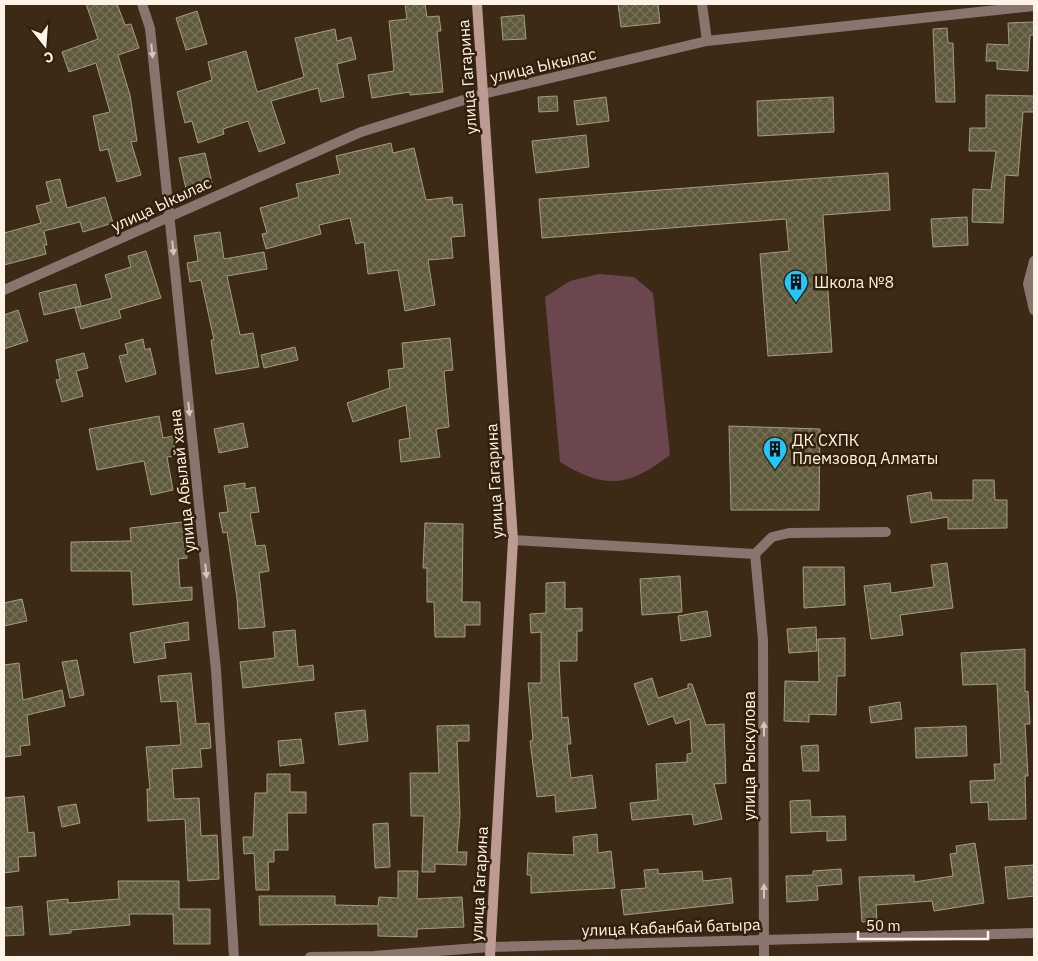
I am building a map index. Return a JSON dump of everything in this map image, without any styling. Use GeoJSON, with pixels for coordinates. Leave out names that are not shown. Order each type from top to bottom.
{"type":"FeatureCollection","features":[{"type":"Feature","properties":{"kind":"main road","name":"улица Гагарина"},"geometry":{"type":"LineString","coordinates":[[477,4],[513,540],[490,952]]}},
{"type":"Feature","properties":{"kind":"street","name":"улица Абылай хана"},"geometry":{"type":"LineString","coordinates":[[142,4],[150,28],[216,670],[234,957]]}},
{"type":"Feature","properties":{"kind":"street"},"geometry":{"type":"LineString","coordinates":[[702,4],[707,41]]}},
{"type":"Feature","properties":{"kind":"street","name":"улица Ыкылас"},"geometry":{"type":"LineString","coordinates":[[4,290],[170,217],[239,184],[360,132],[483,94],[707,41],[1034,6]]}},
{"type":"Feature","properties":{"kind":"street"},"geometry":{"type":"LineString","coordinates":[[1034,262],[1028,284],[1034,310]]}},
{"type":"Feature","properties":{"kind":"street"},"geometry":{"type":"LineString","coordinates":[[513,540],[755,554],[772,537],[789,533],[886,532]]}},
{"type":"Feature","properties":{"kind":"street","name":"улица Рыскулова"},"geometry":{"type":"LineString","coordinates":[[755,554],[763,640],[764,957]]}},
{"type":"Feature","properties":{"kind":"street","name":"улица Кабанбай батыра"},"geometry":{"type":"LineString","coordinates":[[310,957],[490,952],[764,939],[1034,933]]}},
{"type":"Feature","properties":{"kind":"shaded area"},"geometry":{"type":"Polygon","coordinates":[[[599,274],[634,277],[653,293],[670,455],[642,474],[616,481],[604,481],[591,477],[560,462],[545,297],[570,281],[599,274]]]}},
{"type":"Feature","properties":{"kind":"building"},"geometry":{"type":"Polygon","coordinates":[[[86,4],[117,4],[125,25],[131,24],[139,48],[118,55],[130,95],[137,141],[131,142],[141,175],[117,182],[108,149],[100,151],[93,116],[110,112],[96,63],[69,72],[62,52],[98,39],[86,4]]]}},
{"type":"Feature","properties":{"kind":"building"},"geometry":{"type":"Polygon","coordinates":[[[405,4],[425,4],[427,17],[439,16],[441,31],[437,31],[443,92],[410,95],[410,92],[372,98],[368,75],[394,71],[389,21],[407,19],[405,4]]]}},
{"type":"Feature","properties":{"kind":"building"},"geometry":{"type":"Polygon","coordinates":[[[618,4],[658,4],[660,23],[621,27],[618,4]]]}},
{"type":"Feature","properties":{"kind":"building"},"geometry":{"type":"Polygon","coordinates":[[[197,11],[207,44],[186,50],[176,18],[197,11]]]}},
{"type":"Feature","properties":{"kind":"building"},"geometry":{"type":"Polygon","coordinates":[[[524,15],[526,39],[503,40],[501,17],[524,15]]]}},
{"type":"Feature","properties":{"kind":"building"},"geometry":{"type":"Polygon","coordinates":[[[1034,22],[1034,35],[1030,35],[1028,71],[997,69],[997,61],[986,61],[987,44],[1009,45],[1008,23],[1034,22]]]}},
{"type":"Feature","properties":{"kind":"building"},"geometry":{"type":"Polygon","coordinates":[[[947,28],[948,43],[953,43],[955,102],[936,102],[933,29],[947,28]]]}},
{"type":"Feature","properties":{"kind":"building"},"geometry":{"type":"Polygon","coordinates":[[[335,29],[337,41],[351,37],[356,59],[337,64],[344,97],[321,102],[318,88],[271,101],[285,143],[259,152],[248,121],[223,129],[224,134],[198,143],[192,121],[185,123],[177,92],[212,80],[208,62],[246,51],[257,92],[304,77],[295,38],[335,29]]]}},
{"type":"Feature","properties":{"kind":"building"},"geometry":{"type":"Polygon","coordinates":[[[986,95],[1034,96],[1034,112],[1023,112],[1018,176],[1005,175],[1003,223],[972,222],[973,189],[991,190],[996,151],[969,151],[970,128],[986,128],[986,95]]]}},
{"type":"Feature","properties":{"kind":"building"},"geometry":{"type":"Polygon","coordinates":[[[557,96],[558,111],[539,112],[538,97],[557,96]]]}},
{"type":"Feature","properties":{"kind":"building"},"geometry":{"type":"Polygon","coordinates":[[[606,97],[609,121],[577,125],[574,101],[606,97]]]}},
{"type":"Feature","properties":{"kind":"building"},"geometry":{"type":"Polygon","coordinates":[[[833,97],[834,132],[758,136],[757,101],[833,97]]]}},
{"type":"Feature","properties":{"kind":"building"},"geometry":{"type":"Polygon","coordinates":[[[586,135],[589,167],[536,173],[532,141],[586,135]]]}},
{"type":"Feature","properties":{"kind":"building"},"geometry":{"type":"Polygon","coordinates":[[[391,143],[393,153],[414,148],[426,200],[452,197],[453,205],[462,204],[465,236],[451,237],[453,258],[428,260],[435,305],[405,311],[398,270],[368,274],[364,242],[356,244],[350,218],[319,225],[321,234],[266,249],[262,234],[267,233],[260,208],[299,197],[296,184],[340,174],[336,156],[391,143]]]}},
{"type":"Feature","properties":{"kind":"building"},"geometry":{"type":"Polygon","coordinates":[[[205,153],[212,183],[186,189],[179,158],[205,153]]]}},
{"type":"Feature","properties":{"kind":"building","name":"Школа №8"},"geometry":{"type":"Polygon","coordinates":[[[888,173],[890,210],[823,215],[832,352],[768,356],[760,254],[789,251],[786,219],[542,238],[539,199],[888,173]]]}},
{"type":"Feature","properties":{"kind":"building"},"geometry":{"type":"Polygon","coordinates":[[[60,179],[67,208],[105,197],[113,223],[83,232],[80,222],[44,231],[47,245],[44,245],[46,254],[4,265],[4,233],[41,223],[36,206],[51,202],[46,182],[60,179]]]}},
{"type":"Feature","properties":{"kind":"building"},"geometry":{"type":"Polygon","coordinates":[[[967,217],[968,245],[933,247],[931,219],[967,217]]]}},
{"type":"Feature","properties":{"kind":"building"},"geometry":{"type":"Polygon","coordinates":[[[220,232],[224,259],[264,252],[267,269],[227,276],[240,335],[253,333],[259,367],[216,374],[211,340],[214,340],[201,280],[190,282],[187,263],[198,261],[194,236],[220,232]]]}},
{"type":"Feature","properties":{"kind":"building"},"geometry":{"type":"Polygon","coordinates":[[[146,251],[161,298],[119,310],[121,318],[81,329],[75,308],[112,298],[105,275],[131,267],[128,256],[146,251]]]}},
{"type":"Feature","properties":{"kind":"building"},"geometry":{"type":"Polygon","coordinates":[[[76,284],[81,306],[44,315],[39,293],[76,284]]]}},
{"type":"Feature","properties":{"kind":"building"},"geometry":{"type":"Polygon","coordinates":[[[18,310],[28,341],[4,349],[4,315],[18,310]]]}},
{"type":"Feature","properties":{"kind":"building"},"geometry":{"type":"Polygon","coordinates":[[[450,338],[453,370],[444,371],[449,427],[436,429],[440,457],[401,462],[399,440],[410,438],[406,405],[353,422],[347,403],[390,388],[388,370],[404,368],[402,343],[450,338]]]}},
{"type":"Feature","properties":{"kind":"building"},"geometry":{"type":"Polygon","coordinates":[[[143,339],[145,350],[150,348],[156,374],[126,382],[119,356],[128,354],[125,344],[143,339]]]}},
{"type":"Feature","properties":{"kind":"building"},"geometry":{"type":"Polygon","coordinates":[[[295,347],[298,360],[264,368],[261,355],[295,347]]]}},
{"type":"Feature","properties":{"kind":"building"},"geometry":{"type":"Polygon","coordinates":[[[84,353],[88,368],[76,371],[83,396],[62,402],[56,380],[60,379],[56,360],[84,353]]]}},
{"type":"Feature","properties":{"kind":"building"},"geometry":{"type":"Polygon","coordinates":[[[159,416],[163,438],[173,436],[176,456],[167,457],[173,490],[151,495],[144,461],[97,470],[89,429],[159,416]]]}},
{"type":"Feature","properties":{"kind":"building"},"geometry":{"type":"Polygon","coordinates":[[[243,423],[248,447],[219,453],[214,429],[243,423]]]}},
{"type":"Feature","properties":{"kind":"building","name":"ДК СХПК Племзовод Алматы"},"geometry":{"type":"Polygon","coordinates":[[[729,426],[820,429],[819,510],[731,510],[729,426]]]}},
{"type":"Feature","properties":{"kind":"building"},"geometry":{"type":"Polygon","coordinates":[[[973,480],[994,480],[995,500],[1007,500],[1007,528],[948,529],[948,517],[911,523],[907,496],[931,492],[932,500],[973,500],[973,480]]]}},
{"type":"Feature","properties":{"kind":"building"},"geometry":{"type":"Polygon","coordinates":[[[245,483],[245,489],[255,487],[259,512],[250,513],[256,546],[265,545],[269,571],[259,573],[265,627],[239,629],[237,598],[227,532],[223,533],[219,513],[228,512],[224,486],[245,483]]]}},
{"type":"Feature","properties":{"kind":"building"},"geometry":{"type":"Polygon","coordinates":[[[182,522],[187,558],[178,559],[180,588],[192,587],[192,600],[133,605],[131,571],[71,571],[71,542],[131,541],[130,528],[182,522]]]}},
{"type":"Feature","properties":{"kind":"building"},"geometry":{"type":"Polygon","coordinates":[[[425,523],[463,524],[462,602],[480,602],[480,625],[465,625],[465,637],[435,637],[434,602],[427,602],[427,568],[423,568],[425,523]]]}},
{"type":"Feature","properties":{"kind":"building"},"geometry":{"type":"Polygon","coordinates":[[[947,563],[953,608],[900,615],[903,635],[871,639],[864,586],[890,583],[891,593],[934,587],[931,565],[947,563]]]}},
{"type":"Feature","properties":{"kind":"building"},"geometry":{"type":"Polygon","coordinates":[[[803,567],[844,567],[845,605],[804,608],[803,567]]]}},
{"type":"Feature","properties":{"kind":"building"},"geometry":{"type":"Polygon","coordinates":[[[680,576],[682,612],[642,615],[640,579],[680,576]]]}},
{"type":"Feature","properties":{"kind":"building"},"geometry":{"type":"Polygon","coordinates":[[[565,582],[565,609],[582,608],[582,631],[577,631],[577,661],[559,661],[562,718],[568,717],[571,744],[567,744],[571,778],[592,775],[596,808],[556,812],[555,795],[537,797],[530,741],[533,740],[528,683],[541,683],[541,632],[531,633],[530,614],[546,613],[546,583],[565,582]]]}},
{"type":"Feature","properties":{"kind":"building"},"geometry":{"type":"Polygon","coordinates":[[[22,599],[27,621],[4,626],[4,603],[22,599]]]}},
{"type":"Feature","properties":{"kind":"building"},"geometry":{"type":"Polygon","coordinates":[[[707,611],[711,636],[681,641],[678,616],[707,611]]]}},
{"type":"Feature","properties":{"kind":"building"},"geometry":{"type":"Polygon","coordinates":[[[188,622],[189,640],[164,643],[166,658],[134,663],[130,633],[188,622]]]}},
{"type":"Feature","properties":{"kind":"building"},"geometry":{"type":"Polygon","coordinates":[[[816,627],[817,651],[789,653],[787,629],[816,627]]]}},
{"type":"Feature","properties":{"kind":"building"},"geometry":{"type":"Polygon","coordinates":[[[295,630],[298,667],[313,665],[314,680],[243,688],[240,662],[275,658],[273,632],[295,630]]]}},
{"type":"Feature","properties":{"kind":"building"},"geometry":{"type":"Polygon","coordinates":[[[845,638],[845,676],[837,676],[836,715],[809,714],[809,722],[784,721],[785,681],[819,682],[818,639],[845,638]]]}},
{"type":"Feature","properties":{"kind":"building"},"geometry":{"type":"Polygon","coordinates":[[[1025,649],[1025,692],[1028,691],[1030,724],[1025,724],[1028,776],[1025,776],[1026,819],[989,820],[988,802],[971,803],[970,781],[995,780],[994,764],[1001,764],[997,684],[963,685],[961,653],[1025,649]]]}},
{"type":"Feature","properties":{"kind":"building"},"geometry":{"type":"Polygon","coordinates":[[[77,660],[84,695],[70,698],[62,662],[77,660]]]}},
{"type":"Feature","properties":{"kind":"building"},"geometry":{"type":"Polygon","coordinates":[[[19,663],[23,700],[62,690],[65,706],[27,715],[30,745],[20,746],[21,755],[4,757],[4,665],[19,663]]]}},
{"type":"Feature","properties":{"kind":"building"},"geometry":{"type":"Polygon","coordinates":[[[191,673],[196,724],[209,723],[211,748],[200,749],[202,767],[172,769],[174,799],[199,798],[201,836],[217,835],[219,879],[188,881],[185,819],[148,821],[147,789],[150,789],[146,747],[181,745],[177,701],[161,702],[158,676],[191,673]]]}},
{"type":"Feature","properties":{"kind":"building"},"geometry":{"type":"Polygon","coordinates":[[[652,678],[658,698],[688,688],[688,684],[692,684],[706,725],[724,724],[726,783],[714,784],[722,819],[694,825],[692,814],[632,820],[630,803],[658,800],[656,764],[687,762],[687,754],[692,753],[690,719],[676,724],[673,716],[648,725],[634,684],[652,678]]]}},
{"type":"Feature","properties":{"kind":"building"},"geometry":{"type":"Polygon","coordinates":[[[900,702],[902,719],[871,723],[869,707],[900,702]]]}},
{"type":"Feature","properties":{"kind":"building"},"geometry":{"type":"Polygon","coordinates":[[[365,710],[368,741],[339,745],[335,713],[365,710]]]}},
{"type":"Feature","properties":{"kind":"building"},"geometry":{"type":"Polygon","coordinates":[[[469,725],[469,741],[457,741],[460,815],[457,852],[467,852],[466,865],[435,864],[435,872],[422,872],[424,816],[411,816],[410,773],[439,773],[437,726],[469,725]]]}},
{"type":"Feature","properties":{"kind":"building"},"geometry":{"type":"Polygon","coordinates":[[[966,726],[967,756],[916,758],[915,728],[966,726]]]}},
{"type":"Feature","properties":{"kind":"building"},"geometry":{"type":"Polygon","coordinates":[[[301,739],[304,763],[280,766],[278,741],[301,739]]]}},
{"type":"Feature","properties":{"kind":"building"},"geometry":{"type":"Polygon","coordinates":[[[818,745],[819,771],[803,771],[801,746],[818,745]]]}},
{"type":"Feature","properties":{"kind":"building"},"geometry":{"type":"Polygon","coordinates":[[[267,774],[290,774],[290,792],[306,792],[306,813],[287,813],[288,850],[274,850],[274,862],[268,862],[269,890],[256,890],[254,853],[244,854],[243,837],[253,837],[255,793],[267,793],[267,774]]]}},
{"type":"Feature","properties":{"kind":"building"},"geometry":{"type":"Polygon","coordinates":[[[24,796],[28,833],[34,832],[36,856],[18,857],[19,871],[4,873],[4,798],[24,796]]]}},
{"type":"Feature","properties":{"kind":"building"},"geometry":{"type":"Polygon","coordinates":[[[810,800],[811,817],[845,816],[846,840],[827,841],[827,831],[791,833],[790,801],[810,800]]]}},
{"type":"Feature","properties":{"kind":"building"},"geometry":{"type":"Polygon","coordinates":[[[76,804],[80,823],[62,827],[58,807],[76,804]]]}},
{"type":"Feature","properties":{"kind":"building"},"geometry":{"type":"Polygon","coordinates":[[[388,823],[390,867],[375,868],[373,824],[388,823]]]}},
{"type":"Feature","properties":{"kind":"building"},"geometry":{"type":"Polygon","coordinates":[[[597,834],[598,853],[611,851],[615,888],[531,893],[531,875],[527,875],[528,853],[574,855],[573,837],[597,834]]]}},
{"type":"Feature","properties":{"kind":"building"},"geometry":{"type":"Polygon","coordinates":[[[975,843],[984,903],[934,911],[932,901],[876,905],[877,921],[862,922],[859,877],[914,875],[914,882],[953,876],[950,854],[957,853],[956,846],[975,843]]]}},
{"type":"Feature","properties":{"kind":"building"},"geometry":{"type":"Polygon","coordinates":[[[1034,865],[1034,896],[1008,899],[1005,867],[1034,865]]]}},
{"type":"Feature","properties":{"kind":"building"},"geometry":{"type":"Polygon","coordinates":[[[658,869],[658,874],[702,871],[703,881],[731,878],[733,903],[624,915],[621,890],[646,888],[644,870],[658,869]]]}},
{"type":"Feature","properties":{"kind":"building"},"geometry":{"type":"Polygon","coordinates":[[[841,869],[842,884],[817,886],[818,900],[787,902],[786,876],[813,875],[813,871],[841,869]]]}},
{"type":"Feature","properties":{"kind":"building"},"geometry":{"type":"Polygon","coordinates":[[[398,871],[418,871],[417,899],[462,897],[464,927],[417,929],[417,937],[378,936],[378,924],[260,925],[259,896],[335,896],[335,905],[378,906],[379,897],[398,898],[398,871]]]}},
{"type":"Feature","properties":{"kind":"building"},"geometry":{"type":"Polygon","coordinates":[[[118,881],[179,881],[179,909],[210,909],[210,944],[174,944],[173,914],[129,914],[130,925],[71,930],[71,933],[50,935],[47,901],[68,899],[68,903],[119,899],[118,881]]]}},
{"type":"Feature","properties":{"kind":"building"},"geometry":{"type":"Polygon","coordinates":[[[22,906],[24,935],[4,936],[4,908],[22,906]]]}},
{"type":"Feature","properties":{"kind":"place","name":"Школа №8"},"geometry":{"type":"Point","coordinates":[796,303]}},
{"type":"Feature","properties":{"kind":"place","name":"ДК СХПК Племзовод Алматы"},"geometry":{"type":"Point","coordinates":[775,470]}}]}
